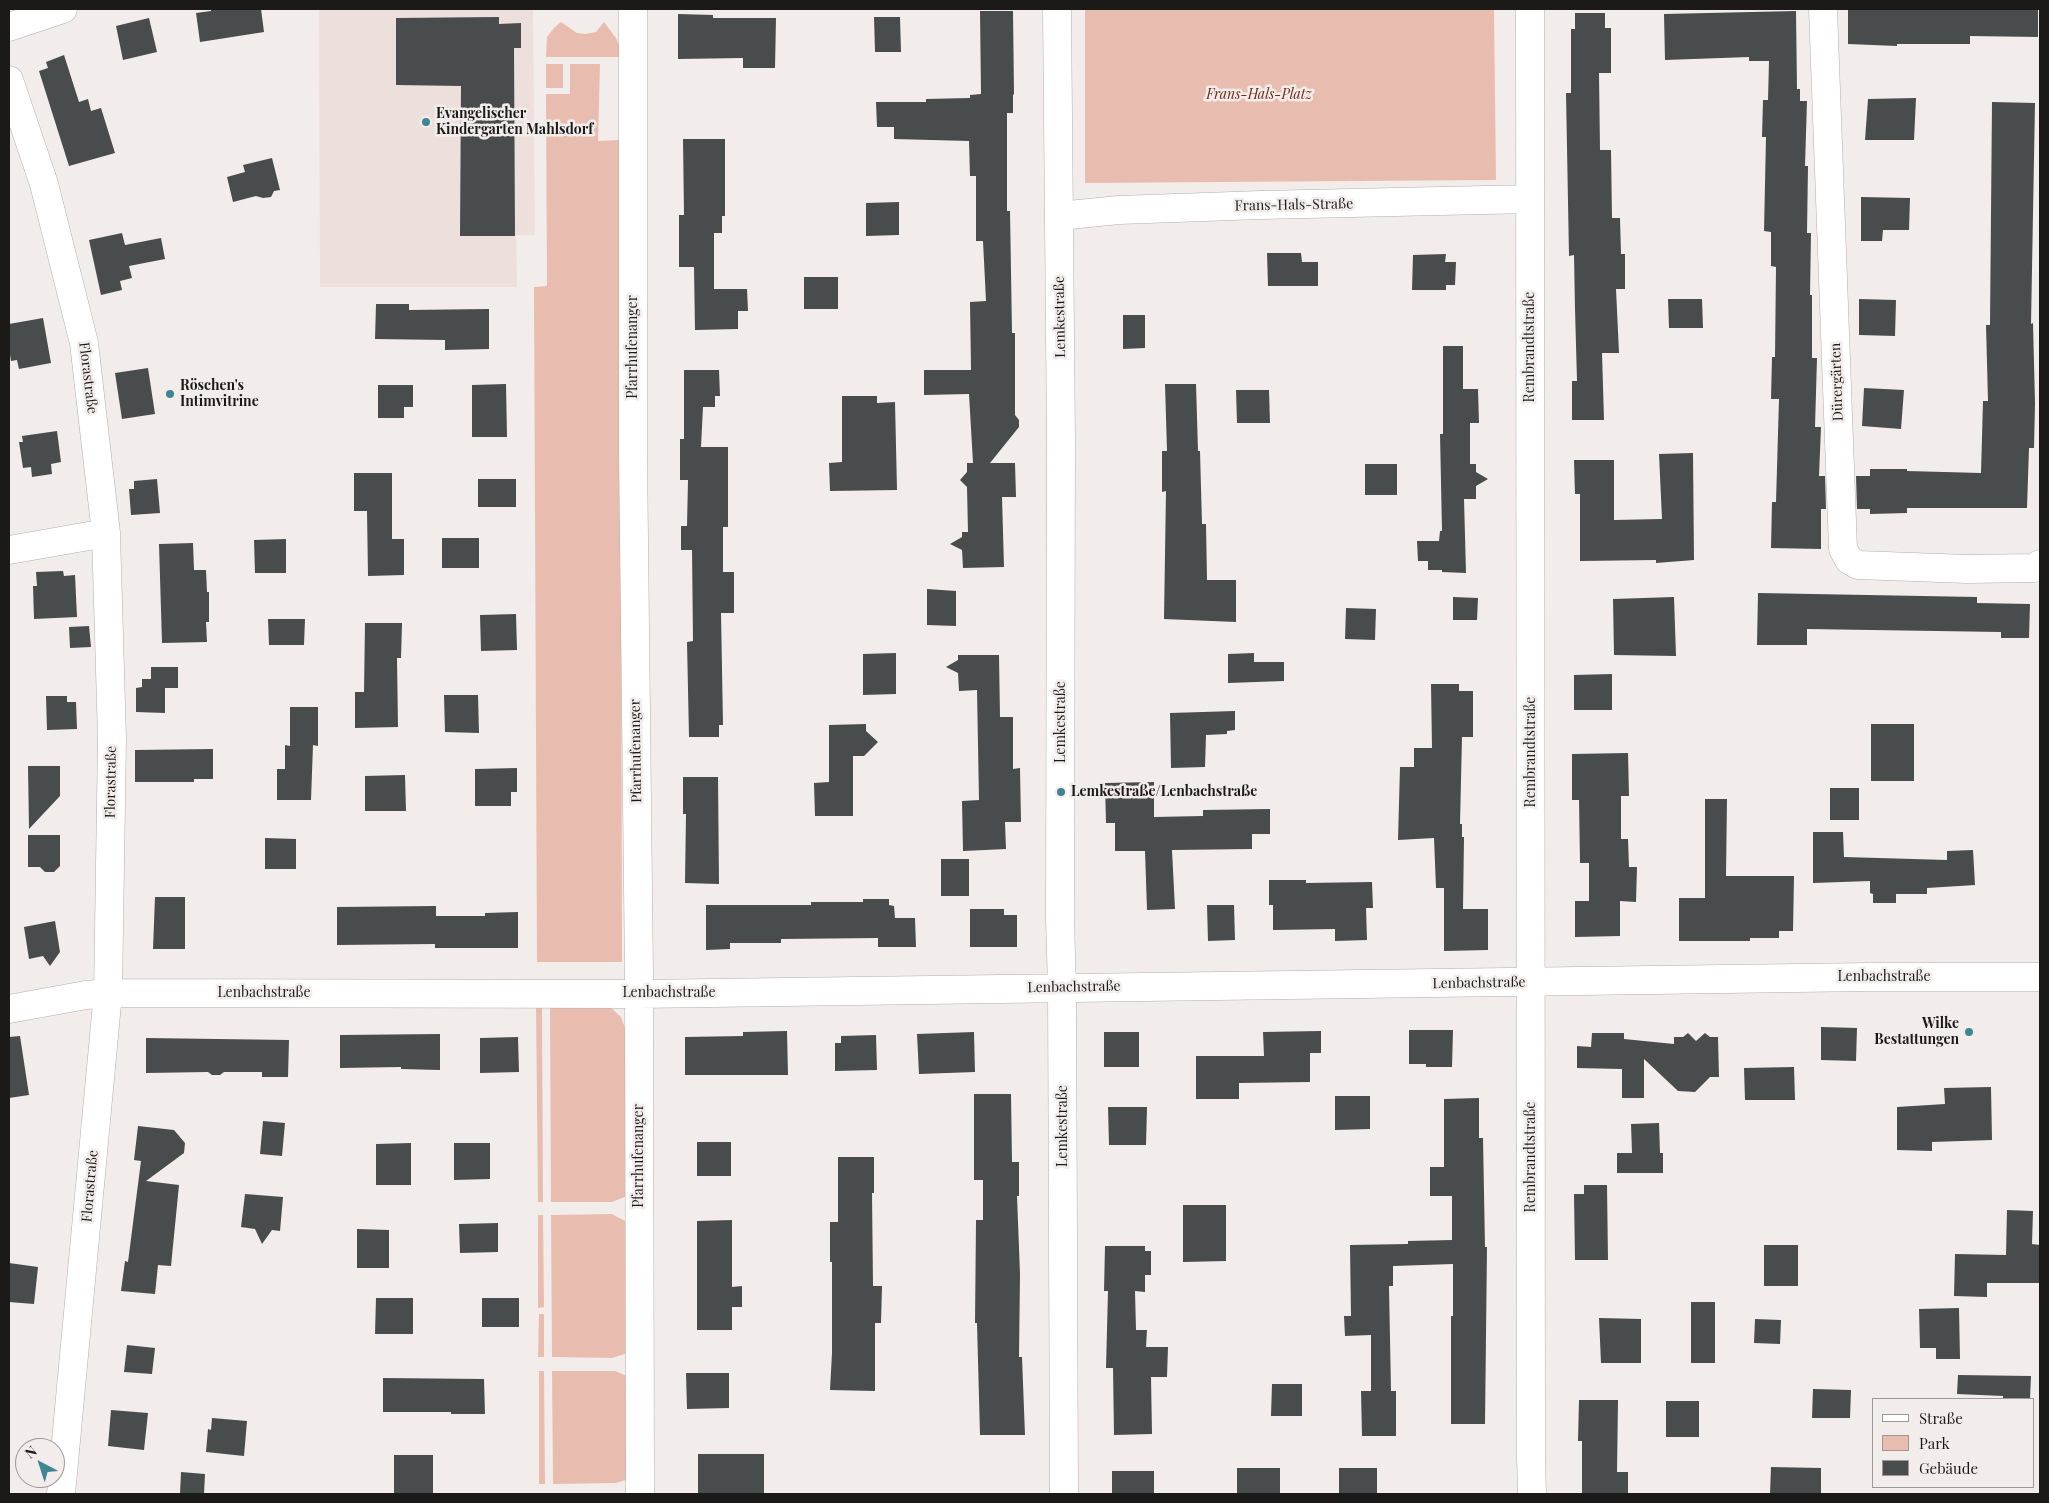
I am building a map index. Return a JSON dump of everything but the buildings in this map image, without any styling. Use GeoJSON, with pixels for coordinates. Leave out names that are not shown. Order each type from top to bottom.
{"type":"FeatureCollection","features":[{"type":"Feature","properties":{"kind":"street"},"geometry":{"type":"LineString","coordinates":[[9,27],[63,9]]}},
{"type":"Feature","properties":{"kind":"street","name":"Pfarrhufenanger"},"geometry":{"type":"LineString","coordinates":[[633,9],[633,444],[639,994],[640,1494]]}},
{"type":"Feature","properties":{"kind":"street","name":"Lemkestraße"},"geometry":{"type":"LineString","coordinates":[[1057,9],[1062,441],[1060,919],[1062,988],[1064,1494]]}},
{"type":"Feature","properties":{"kind":"street","name":"Rembrandtstraße"},"geometry":{"type":"LineString","coordinates":[[1530,9],[1530,1458],[1532,1494]]}},
{"type":"Feature","properties":{"kind":"street","name":"Dürergärten"},"geometry":{"type":"LineString","coordinates":[[1823,9],[1843,549],[1849,560],[1858,565],[1967,569],[2034,568],[2040,564]]}},
{"type":"Feature","properties":{"kind":"street","name":"Florastraße"},"geometry":{"type":"LineString","coordinates":[[9,80],[44,184],[84,343],[106,533],[112,739],[108,993],[60,1494]]}},
{"type":"Feature","properties":{"kind":"street","name":"Frans-Hals-Straße"},"geometry":{"type":"LineString","coordinates":[[1059,216],[1119,210],[1530,200]]}},
{"type":"Feature","properties":{"kind":"street"},"geometry":{"type":"LineString","coordinates":[[9,550],[106,533]]}},
{"type":"Feature","properties":{"kind":"street","name":"Lenbachstraße"},"geometry":{"type":"LineString","coordinates":[[9,1009],[108,993],[639,994],[1878,977],[2040,978]]}},
{"type":"Feature","properties":{"kind":"shaded area","name":"Evangelischer Kindergarten Mahlsdorf"},"geometry":{"type":"Polygon","coordinates":[[[319,9],[533,9],[535,235],[516,235],[517,287],[320,287],[319,9]]]}},
{"type":"Feature","properties":{"kind":"green space","name":"Frans-Hals-Platz"},"geometry":{"type":"Polygon","coordinates":[[[1085,9],[1494,9],[1496,180],[1085,183],[1085,9]]]}},
{"type":"Feature","properties":{"kind":"green space"},"geometry":{"type":"Polygon","coordinates":[[[561,22],[577,33],[585,34],[596,32],[604,22],[616,38],[621,51],[621,57],[546,57],[547,37],[561,22]]]}},
{"type":"Feature","properties":{"kind":"green space"},"geometry":{"type":"Polygon","coordinates":[[[546,64],[563,64],[563,88],[546,88],[546,64]]]}},
{"type":"Feature","properties":{"kind":"green space"},"geometry":{"type":"Polygon","coordinates":[[[570,64],[600,64],[598,141],[620,140],[622,962],[537,962],[534,287],[547,286],[546,94],[570,94],[570,64]]]}},
{"type":"Feature","properties":{"kind":"green space"},"geometry":{"type":"Polygon","coordinates":[[[536,1005],[542,1005],[543,1202],[538,1202],[536,1005]]]}},
{"type":"Feature","properties":{"kind":"green space"},"geometry":{"type":"Polygon","coordinates":[[[550,1005],[610,1007],[621,1017],[626,1031],[627,1196],[612,1202],[551,1202],[550,1005]]]}},
{"type":"Feature","properties":{"kind":"green space"},"geometry":{"type":"Polygon","coordinates":[[[612,1214],[627,1222],[628,1353],[612,1358],[552,1357],[551,1215],[612,1214]]]}},
{"type":"Feature","properties":{"kind":"green space"},"geometry":{"type":"Polygon","coordinates":[[[538,1215],[543,1215],[544,1307],[538,1308],[538,1215]]]}},
{"type":"Feature","properties":{"kind":"green space"},"geometry":{"type":"Polygon","coordinates":[[[539,1314],[544,1314],[544,1357],[538,1357],[539,1314]]]}},
{"type":"Feature","properties":{"kind":"green space"},"geometry":{"type":"Polygon","coordinates":[[[539,1371],[544,1371],[545,1484],[539,1484],[539,1371]]]}},
{"type":"Feature","properties":{"kind":"green space"},"geometry":{"type":"Polygon","coordinates":[[[552,1371],[615,1371],[629,1377],[629,1479],[616,1483],[553,1484],[552,1371]]]}},
{"type":"Feature","properties":{"kind":"place","name":"Evangelischer Kindergarten Mahlsdorf"},"geometry":{"type":"Point","coordinates":[426,122]}},
{"type":"Feature","properties":{"kind":"place","name":"Röschen's Intimvitrine"},"geometry":{"type":"Point","coordinates":[170,394]}},
{"type":"Feature","properties":{"kind":"place","name":"Lemkestraße/Lenbachstraße"},"geometry":{"type":"Point","coordinates":[1061,792]}},
{"type":"Feature","properties":{"kind":"place","name":"Wilke Bestattungen"},"geometry":{"type":"Point","coordinates":[1969,1032]}}]}
